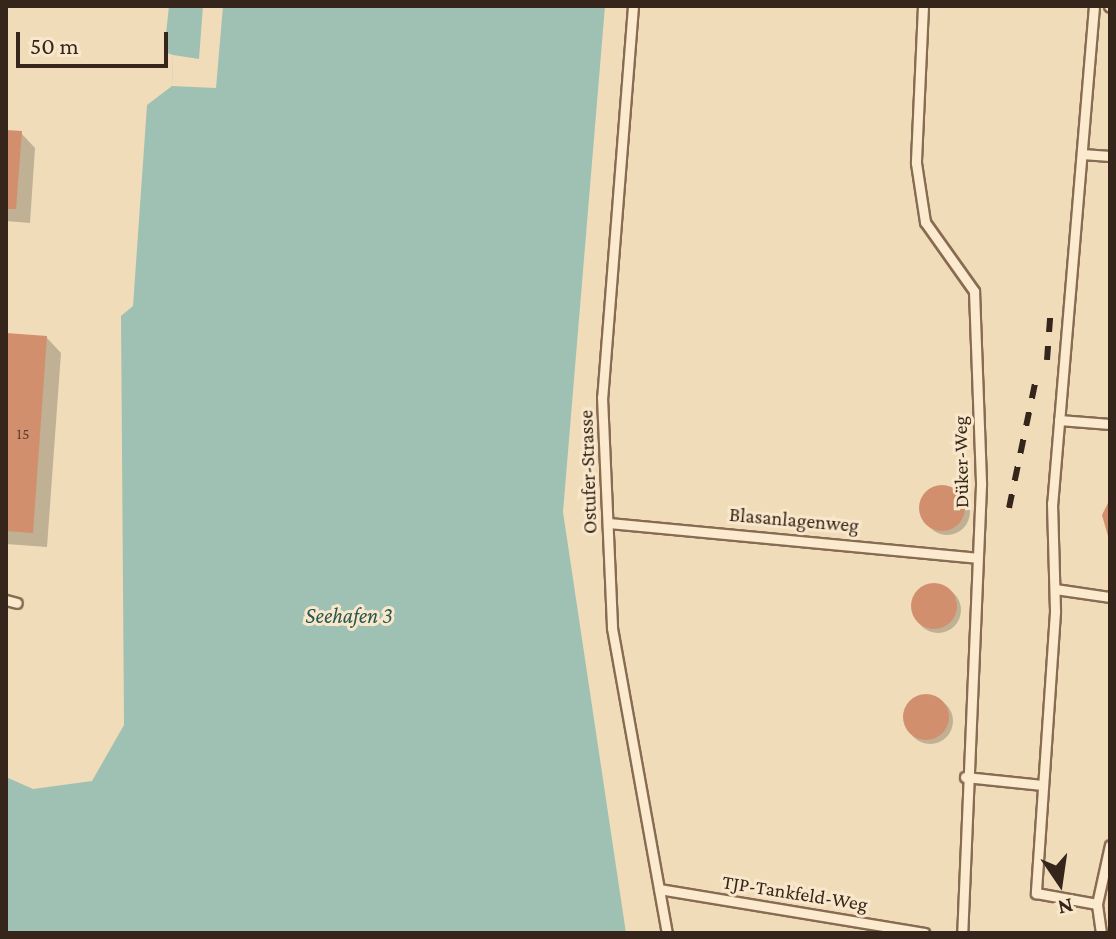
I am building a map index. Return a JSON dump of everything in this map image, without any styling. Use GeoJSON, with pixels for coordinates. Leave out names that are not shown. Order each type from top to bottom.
{"type":"FeatureCollection","features":[{"type":"Feature","properties":{"kind":"lane","name":"Ostufer-Strasse"},"geometry":{"type":"LineString","coordinates":[[633,6],[602,397],[612,628],[667,933]]}},
{"type":"Feature","properties":{"kind":"lane","name":"Düker-Weg"},"geometry":{"type":"LineString","coordinates":[[923,6],[916,163],[925,222],[974,291],[981,485],[965,777],[962,933]]}},
{"type":"Feature","properties":{"kind":"lane"},"geometry":{"type":"LineString","coordinates":[[1094,6],[1052,503],[1055,589],[1036,893],[1097,904]]}},
{"type":"Feature","properties":{"kind":"lane"},"geometry":{"type":"LineString","coordinates":[[1082,154],[1110,156]]}},
{"type":"Feature","properties":{"kind":"lane"},"geometry":{"type":"LineString","coordinates":[[1059,420],[1110,424]]}},
{"type":"Feature","properties":{"kind":"lane","name":"Blasanlagenweg"},"geometry":{"type":"LineString","coordinates":[[608,523],[977,558]]}},
{"type":"Feature","properties":{"kind":"lane"},"geometry":{"type":"LineString","coordinates":[[1055,589],[1110,597]]}},
{"type":"Feature","properties":{"kind":"lane"},"geometry":{"type":"LineString","coordinates":[[965,777],[1043,785]]}},
{"type":"Feature","properties":{"kind":"lane"},"geometry":{"type":"LineString","coordinates":[[1101,933],[1097,904],[1110,845]]}},
{"type":"Feature","properties":{"kind":"lane","name":"TJP-Tankfeld-Weg"},"geometry":{"type":"LineString","coordinates":[[659,889],[924,933]]}},
{"type":"Feature","properties":{"kind":"water","name":"Seehafen 3"},"geometry":{"type":"Polygon","coordinates":[[[169,6],[605,6],[563,512],[626,933],[6,933],[6,777],[33,789],[92,781],[124,725],[121,316],[133,306],[147,105],[172,86],[173,55],[164,52],[169,6]]]}},
{"type":"Feature","properties":{"kind":"pier"},"geometry":{"type":"Polygon","coordinates":[[[203,6],[223,6],[216,88],[172,86],[173,55],[199,59],[203,6]]]}},
{"type":"Feature","properties":{"kind":"building"},"geometry":{"type":"Polygon","coordinates":[[[6,130],[22,131],[16,209],[6,209],[6,130]]]}},
{"type":"Feature","properties":{"kind":"building"},"geometry":{"type":"Polygon","coordinates":[[[6,333],[47,336],[33,533],[6,531],[6,333]]]}},
{"type":"Feature","properties":{"kind":"building"},"geometry":{"type":"Polygon","coordinates":[[[942,485],[958,492],[965,508],[958,524],[942,531],[926,524],[919,508],[926,492],[942,485]]]}},
{"type":"Feature","properties":{"kind":"building"},"geometry":{"type":"Polygon","coordinates":[[[1110,499],[1110,543],[1102,515],[1110,499]]]}},
{"type":"Feature","properties":{"kind":"building"},"geometry":{"type":"Polygon","coordinates":[[[934,583],[950,590],[957,606],[950,622],[934,629],[918,622],[911,606],[918,590],[934,583]]]}},
{"type":"Feature","properties":{"kind":"building"},"geometry":{"type":"Polygon","coordinates":[[[926,694],[942,701],[949,717],[942,733],[926,740],[910,733],[903,717],[910,701],[926,694]]]}},
{"type":"Feature","properties":{"kind":"railway"},"geometry":{"type":"LineString","coordinates":[[1047,360],[1051,306]]}},
{"type":"Feature","properties":{"kind":"railway"},"geometry":{"type":"LineString","coordinates":[[1009,508],[1035,384]]}}]}
